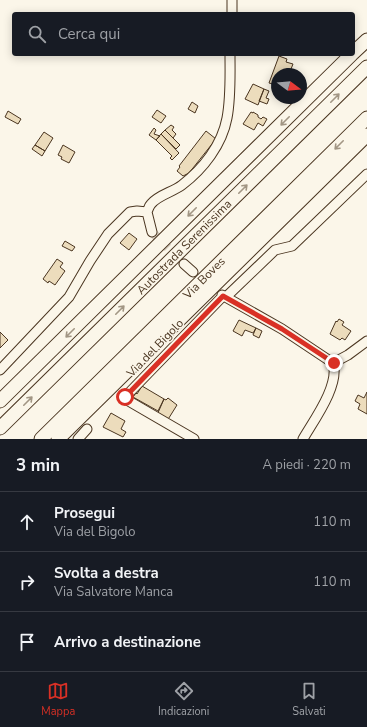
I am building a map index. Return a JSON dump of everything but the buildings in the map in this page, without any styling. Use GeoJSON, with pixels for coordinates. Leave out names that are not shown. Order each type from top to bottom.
{"type":"FeatureCollection","features":[{"type":"Feature","properties":{"kind":"highway","name":"Autostrada Serenissima"},"geometry":{"type":"LineString","coordinates":[[355,52],[367,40]]}},
{"type":"Feature","properties":{"kind":"highway","name":"Autostrada Serenissima"},"geometry":{"type":"LineString","coordinates":[[0,401],[351,56]]}},
{"type":"Feature","properties":{"kind":"highway","name":"Autostrada Serenissima"},"geometry":{"type":"LineString","coordinates":[[0,428],[367,66]]}},
{"type":"Feature","properties":{"kind":"highway","name":"Via Boves"},"geometry":{"type":"LineString","coordinates":[[41,439],[367,118]]}},
{"type":"Feature","properties":{"kind":"highway","name":"Via Boves"},"geometry":{"type":"LineString","coordinates":[[58,439],[367,135]]}},
{"type":"Feature","properties":{"kind":"street"},"geometry":{"type":"LineString","coordinates":[[232,0],[232,12]]}},
{"type":"Feature","properties":{"kind":"street"},"geometry":{"type":"LineString","coordinates":[[152,232],[146,212],[150,204],[180,187],[195,175],[220,140],[224,129],[229,104],[230,56]]}},
{"type":"Feature","properties":{"kind":"street"},"geometry":{"type":"LineString","coordinates":[[334,363],[282,329],[223,296],[275,250],[292,246],[367,174]]}},
{"type":"Feature","properties":{"kind":"street"},"geometry":{"type":"LineString","coordinates":[[1,368],[69,297],[108,234],[130,212],[146,212]]}},
{"type":"Feature","properties":{"kind":"street"},"geometry":{"type":"LineString","coordinates":[[184,264],[193,272]]}},
{"type":"Feature","properties":{"kind":"street","name":"Via del Bigolo"},"geometry":{"type":"LineString","coordinates":[[194,439],[127,400],[125,397],[223,296]]}},
{"type":"Feature","properties":{"kind":"street"},"geometry":{"type":"LineString","coordinates":[[334,363],[367,341]]}},
{"type":"Feature","properties":{"kind":"street"},"geometry":{"type":"LineString","coordinates":[[303,439],[331,386],[335,374],[334,363]]}},
{"type":"Feature","properties":{"kind":"street"},"geometry":{"type":"LineString","coordinates":[[78,439],[86,429]]}},
{"type":"Feature","properties":{"kind":"tunnel"},"geometry":{"type":"LineString","coordinates":[[152,232],[184,264]]}},
{"type":"Feature","properties":{"kind":"route"},"geometry":{"type":"LineString","coordinates":[[125,397],[223,296],[282,329],[334,363]]}}]}
